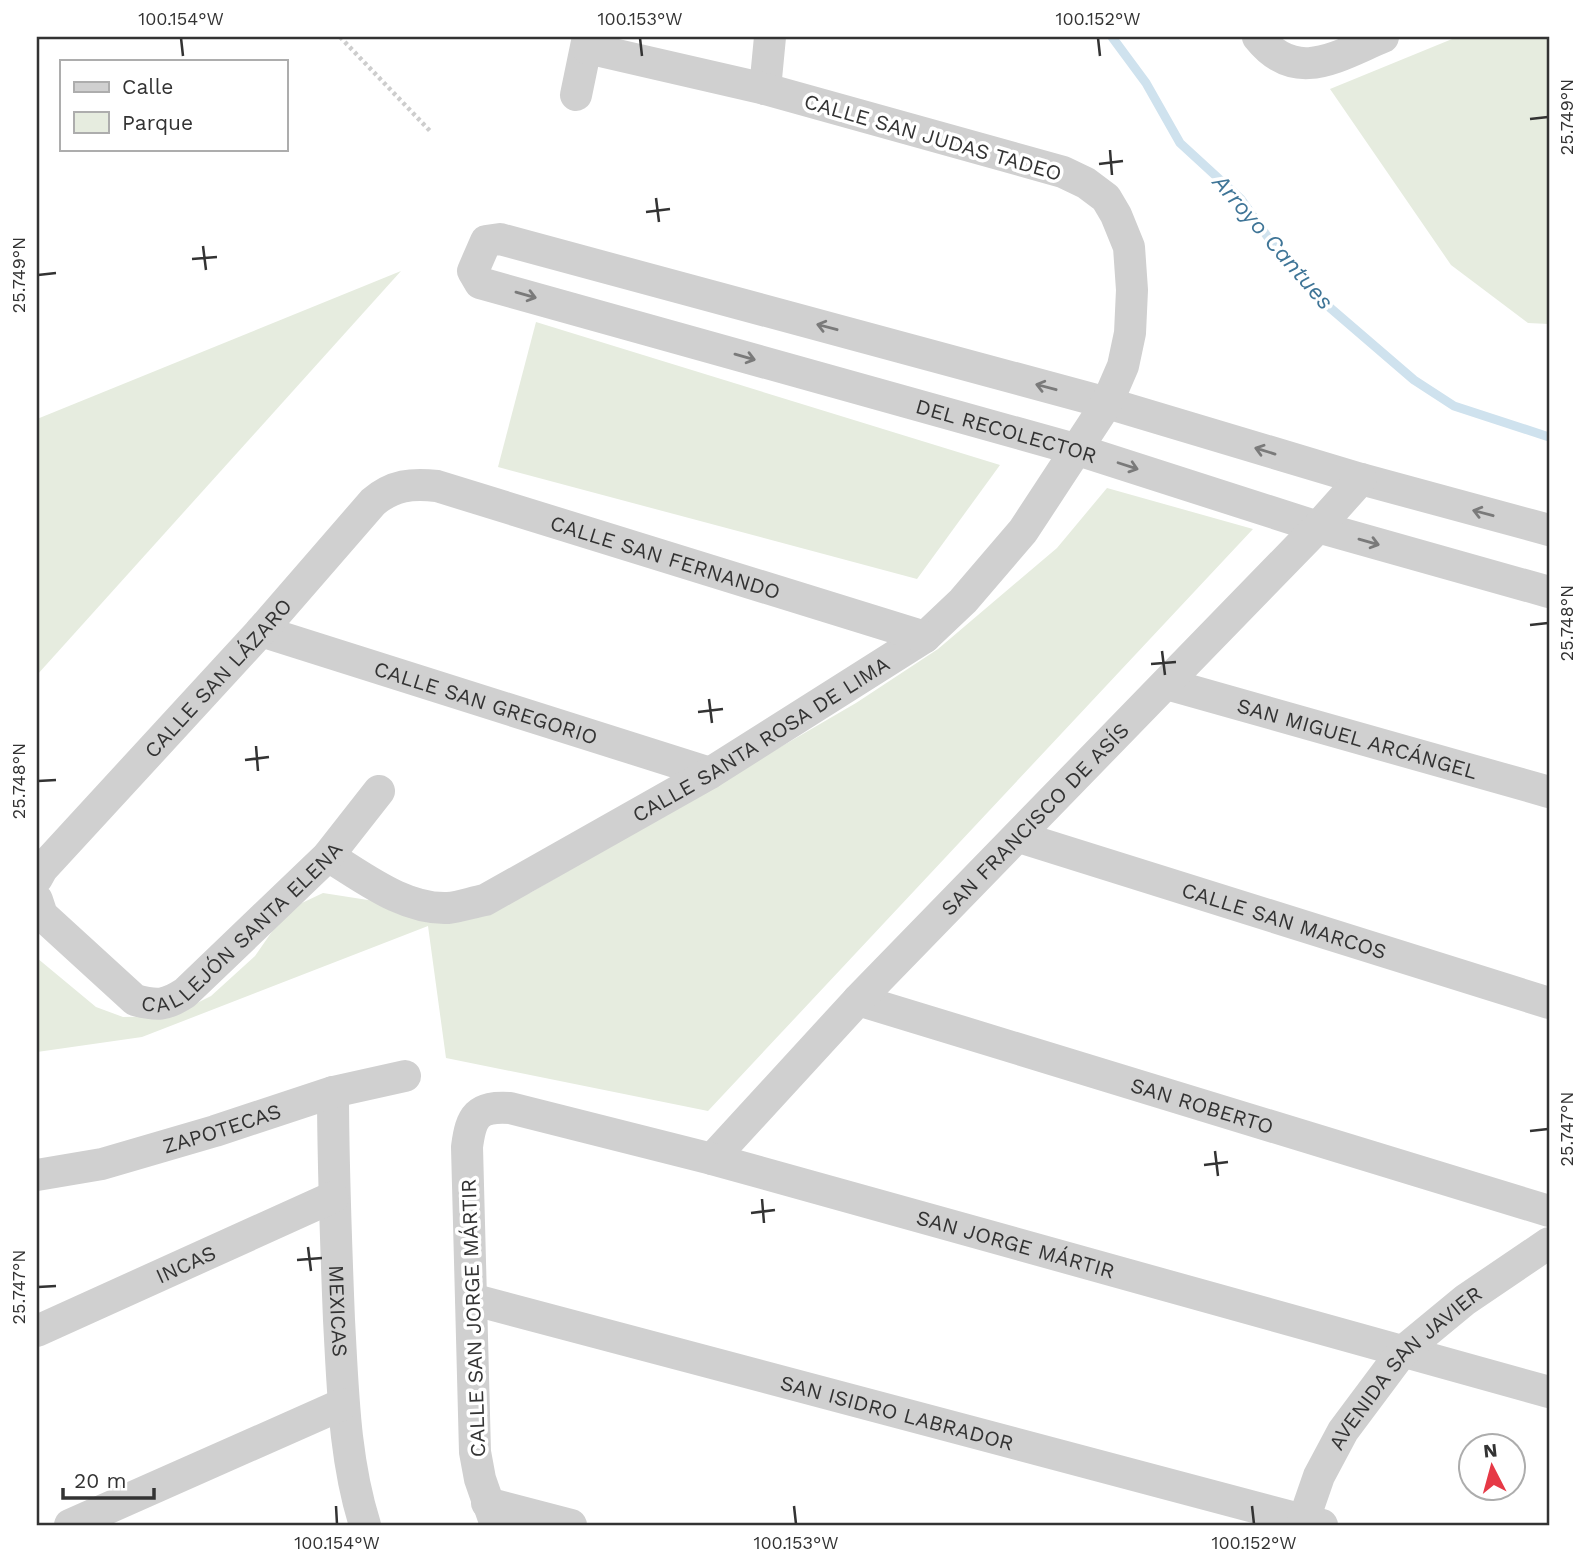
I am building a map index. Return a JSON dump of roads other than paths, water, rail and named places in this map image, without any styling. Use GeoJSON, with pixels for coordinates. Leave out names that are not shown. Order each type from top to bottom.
{"type":"FeatureCollection","features":[{"type":"Feature","properties":{"kind":"street"},"geometry":{"type":"LineString","coordinates":[[765,89],[770,37]]}},
{"type":"Feature","properties":{"kind":"street"},"geometry":{"type":"LineString","coordinates":[[1258,37],[1277,57],[1292,62],[1320,63],[1383,37]]}},
{"type":"Feature","properties":{"kind":"street"},"geometry":{"type":"LineString","coordinates":[[576,95],[588,42]]}},
{"type":"Feature","properties":{"kind":"street","name":"CALLE SAN JUDAS TADEO"},"geometry":{"type":"LineString","coordinates":[[588,42],[1063,172],[1086,183],[1106,198],[1129,247],[1132,290],[1130,333],[1123,366],[1107,403]]}},
{"type":"Feature","properties":{"kind":"street","name":"DEL RECOLECTOR"},"geometry":{"type":"LineString","coordinates":[[1549,530],[1361,480],[1107,403],[500,239],[480,253],[472,271],[480,283],[1079,450],[1318,527],[1549,592]]}},
{"type":"Feature","properties":{"kind":"street","name":"CALLE SANTA ROSA DE LIMA"},"geometry":{"type":"LineString","coordinates":[[328,856],[384,890],[418,904],[448,908],[485,900],[710,772],[925,637],[963,601],[1023,531],[1079,450],[1107,403]]}},
{"type":"Feature","properties":{"kind":"street","name":"SAN FRANCISCO DE ASÍS"},"geometry":{"type":"LineString","coordinates":[[712,1159],[858,1000],[1167,684],[1361,480]]}},
{"type":"Feature","properties":{"kind":"street","name":"CALLE SAN FERNANDO"},"geometry":{"type":"LineString","coordinates":[[403,485],[438,486],[925,637]]}},
{"type":"Feature","properties":{"kind":"street","name":"CALLE SAN LÁZARO"},"geometry":{"type":"LineString","coordinates":[[37,878],[42,869],[261,631],[373,502],[385,492],[403,485]]}},
{"type":"Feature","properties":{"kind":"street","name":"CALLE SAN GREGORIO"},"geometry":{"type":"LineString","coordinates":[[261,631],[710,772]]}},
{"type":"Feature","properties":{"kind":"street","name":"SAN MIGUEL ARCÁNGEL"},"geometry":{"type":"LineString","coordinates":[[1167,684],[1549,792]]}},
{"type":"Feature","properties":{"kind":"street","name":"CALLEJÓN SANTA ELENA"},"geometry":{"type":"LineString","coordinates":[[37,900],[42,915],[135,1000],[154,1006],[172,1001],[184,993],[328,856],[379,791]]}},
{"type":"Feature","properties":{"kind":"street","name":"CALLE SAN MARCOS"},"geometry":{"type":"LineString","coordinates":[[1019,837],[1549,1003]]}},
{"type":"Feature","properties":{"kind":"street","name":"SAN ROBERTO"},"geometry":{"type":"LineString","coordinates":[[858,1000],[1549,1211]]}},
{"type":"Feature","properties":{"kind":"street","name":"ZAPOTECAS"},"geometry":{"type":"LineString","coordinates":[[37,1175],[102,1164],[215,1131],[333,1092],[405,1076]]}},
{"type":"Feature","properties":{"kind":"street","name":"MEXICAS"},"geometry":{"type":"LineString","coordinates":[[333,1092],[333,1197],[343,1404],[349,1461],[365,1525]]}},
{"type":"Feature","properties":{"kind":"street","name":"SAN JORGE MÁRTIR"},"geometry":{"type":"LineString","coordinates":[[481,1112],[496,1107],[510,1108],[712,1159],[1549,1392]]}},
{"type":"Feature","properties":{"kind":"street","name":"CALLE SAN JORGE MÁRTIR"},"geometry":{"type":"LineString","coordinates":[[481,1112],[470,1125],[467,1147],[475,1452],[492,1514]]}},
{"type":"Feature","properties":{"kind":"street","name":"INCAS"},"geometry":{"type":"LineString","coordinates":[[37,1331],[333,1197]]}},
{"type":"Feature","properties":{"kind":"street","name":"AVENIDA SAN JAVIER"},"geometry":{"type":"LineString","coordinates":[[1309,1523],[1319,1476],[1343,1431],[1402,1352],[1465,1300],[1549,1243]]}},
{"type":"Feature","properties":{"kind":"street","name":"SAN ISIDRO LABRADOR"},"geometry":{"type":"LineString","coordinates":[[471,1299],[1309,1523]]}},
{"type":"Feature","properties":{"kind":"street"},"geometry":{"type":"LineString","coordinates":[[70,1525],[343,1404]]}},
{"type":"Feature","properties":{"kind":"street"},"geometry":{"type":"LineString","coordinates":[[492,1514],[571,1525]]}},
{"type":"Feature","properties":{"kind":"waterway","name":"Arroyo Cantues"},"geometry":{"type":"LineString","coordinates":[[1112,37],[1146,83],[1180,143],[1241,199],[1274,246],[1321,300],[1414,380],[1454,406],[1549,437]]}}]}
